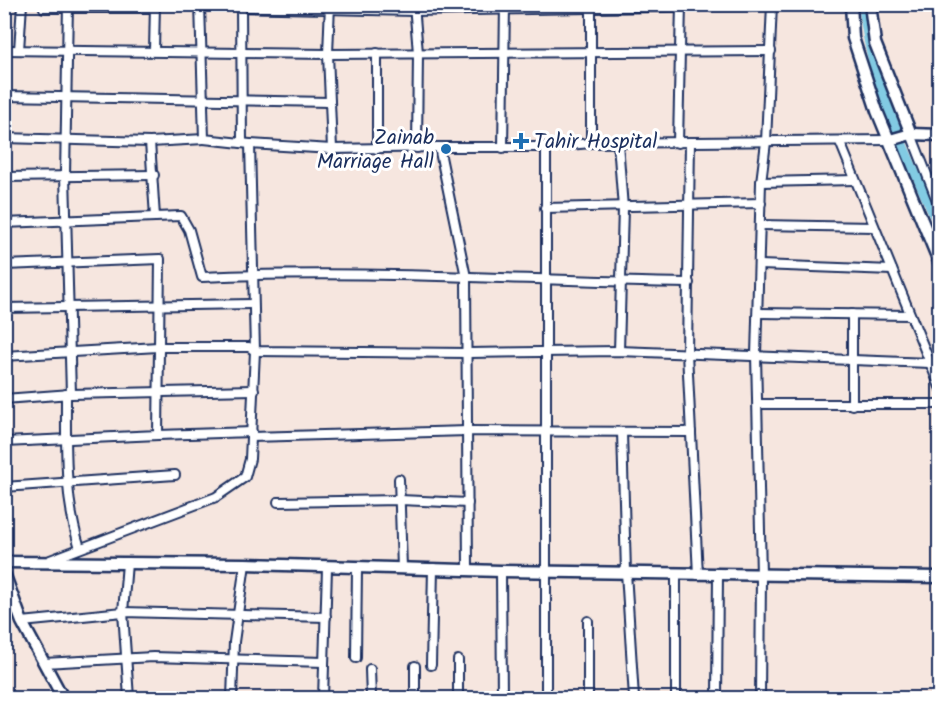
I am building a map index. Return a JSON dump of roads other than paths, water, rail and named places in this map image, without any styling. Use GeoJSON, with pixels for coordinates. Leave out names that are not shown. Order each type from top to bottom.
{"type":"FeatureCollection","features":[{"type":"Feature","properties":{"kind":"street"},"geometry":{"type":"LineString","coordinates":[[19,50],[22,4]]}},
{"type":"Feature","properties":{"kind":"street"},"geometry":{"type":"LineString","coordinates":[[200,4],[204,139]]}},
{"type":"Feature","properties":{"kind":"street"},"geometry":{"type":"LineString","coordinates":[[851,4],[853,38],[877,111],[939,264]]}},
{"type":"Feature","properties":{"kind":"street"},"geometry":{"type":"LineString","coordinates":[[870,4],[875,43],[939,207]]}},
{"type":"Feature","properties":{"kind":"street"},"geometry":{"type":"LineString","coordinates":[[42,563],[216,497],[245,477],[250,459],[255,351],[253,275],[242,101],[241,6],[414,8],[772,5],[760,225],[760,314],[756,355],[760,404],[760,699]]}},
{"type":"Feature","properties":{"kind":"street"},"geometry":{"type":"LineString","coordinates":[[68,6],[65,175],[70,350],[66,439],[67,483],[80,548]]}},
{"type":"Feature","properties":{"kind":"street"},"geometry":{"type":"LineString","coordinates":[[44,8],[155,6],[154,51]]}},
{"type":"Feature","properties":{"kind":"street"},"geometry":{"type":"LineString","coordinates":[[591,6],[591,143]]}},
{"type":"Feature","properties":{"kind":"street"},"geometry":{"type":"LineString","coordinates":[[678,143],[682,51],[681,6]]}},
{"type":"Feature","properties":{"kind":"street"},"geometry":{"type":"LineString","coordinates":[[330,7],[328,54],[332,149]]}},
{"type":"Feature","properties":{"kind":"street"},"geometry":{"type":"LineString","coordinates":[[503,148],[506,7]]}},
{"type":"Feature","properties":{"kind":"street"},"geometry":{"type":"LineString","coordinates":[[414,8],[418,53],[417,148]]}},
{"type":"Feature","properties":{"kind":"street"},"geometry":{"type":"LineString","coordinates":[[4,50],[328,54],[504,51],[771,51]]}},
{"type":"Feature","properties":{"kind":"street"},"geometry":{"type":"LineString","coordinates":[[376,53],[377,148]]}},
{"type":"Feature","properties":{"kind":"street"},"geometry":{"type":"LineString","coordinates":[[4,96],[65,99],[175,98],[202,101],[330,102]]}},
{"type":"Feature","properties":{"kind":"street"},"geometry":{"type":"LineString","coordinates":[[4,138],[150,142],[204,139],[332,149],[503,148],[591,143],[840,142],[890,140],[911,134],[939,135]]}},
{"type":"Feature","properties":{"kind":"street"},"geometry":{"type":"LineString","coordinates":[[150,142],[155,217]]}},
{"type":"Feature","properties":{"kind":"street"},"geometry":{"type":"LineString","coordinates":[[690,142],[687,353],[698,574]]}},
{"type":"Feature","properties":{"kind":"street"},"geometry":{"type":"LineString","coordinates":[[840,142],[939,387]]}},
{"type":"Feature","properties":{"kind":"street"},"geometry":{"type":"LineString","coordinates":[[618,143],[624,208],[620,351]]}},
{"type":"Feature","properties":{"kind":"street"},"geometry":{"type":"LineString","coordinates":[[439,147],[466,277],[469,353],[468,570]]}},
{"type":"Feature","properties":{"kind":"street"},"geometry":{"type":"LineString","coordinates":[[546,147],[544,571],[546,699]]}},
{"type":"Feature","properties":{"kind":"street"},"geometry":{"type":"LineString","coordinates":[[4,177],[154,175]]}},
{"type":"Feature","properties":{"kind":"street"},"geometry":{"type":"LineString","coordinates":[[762,182],[855,180]]}},
{"type":"Feature","properties":{"kind":"street"},"geometry":{"type":"LineString","coordinates":[[545,208],[624,208],[761,203]]}},
{"type":"Feature","properties":{"kind":"street"},"geometry":{"type":"LineString","coordinates":[[4,223],[181,216],[189,230],[202,278],[253,275],[466,277],[689,283]]}},
{"type":"Feature","properties":{"kind":"street"},"geometry":{"type":"LineString","coordinates":[[760,225],[874,227]]}},
{"type":"Feature","properties":{"kind":"street"},"geometry":{"type":"LineString","coordinates":[[4,265],[160,259],[158,435]]}},
{"type":"Feature","properties":{"kind":"street"},"geometry":{"type":"LineString","coordinates":[[760,265],[892,270]]}},
{"type":"Feature","properties":{"kind":"street"},"geometry":{"type":"LineString","coordinates":[[4,308],[253,304]]}},
{"type":"Feature","properties":{"kind":"street"},"geometry":{"type":"LineString","coordinates":[[760,314],[910,315]]}},
{"type":"Feature","properties":{"kind":"street"},"geometry":{"type":"LineString","coordinates":[[852,314],[852,405]]}},
{"type":"Feature","properties":{"kind":"street"},"geometry":{"type":"LineString","coordinates":[[4,356],[70,350],[249,347],[255,351],[469,353],[620,351],[930,363]]}},
{"type":"Feature","properties":{"kind":"street"},"geometry":{"type":"LineString","coordinates":[[4,399],[69,394],[254,390]]}},
{"type":"Feature","properties":{"kind":"street"},"geometry":{"type":"LineString","coordinates":[[760,404],[939,404]]}},
{"type":"Feature","properties":{"kind":"street"},"geometry":{"type":"LineString","coordinates":[[4,442],[158,435],[468,431],[692,432]]}},
{"type":"Feature","properties":{"kind":"street"},"geometry":{"type":"LineString","coordinates":[[622,432],[626,572],[634,699]]}},
{"type":"Feature","properties":{"kind":"street"},"geometry":{"type":"LineString","coordinates":[[4,487],[175,476]]}},
{"type":"Feature","properties":{"kind":"street"},"geometry":{"type":"LineString","coordinates":[[399,480],[402,568]]}},
{"type":"Feature","properties":{"kind":"street"},"geometry":{"type":"LineString","coordinates":[[278,502],[400,500],[468,503]]}},
{"type":"Feature","properties":{"kind":"street"},"geometry":{"type":"LineString","coordinates":[[4,562],[245,564],[501,571],[939,577]]}},
{"type":"Feature","properties":{"kind":"street"},"geometry":{"type":"LineString","coordinates":[[127,563],[123,612],[129,699]]}},
{"type":"Feature","properties":{"kind":"street"},"geometry":{"type":"LineString","coordinates":[[232,699],[237,614],[245,564]]}},
{"type":"Feature","properties":{"kind":"street"},"geometry":{"type":"LineString","coordinates":[[323,699],[327,567]]}},
{"type":"Feature","properties":{"kind":"street"},"geometry":{"type":"LineString","coordinates":[[356,658],[357,568]]}},
{"type":"Feature","properties":{"kind":"street"},"geometry":{"type":"LineString","coordinates":[[431,664],[433,568]]}},
{"type":"Feature","properties":{"kind":"street"},"geometry":{"type":"LineString","coordinates":[[501,571],[502,699]]}},
{"type":"Feature","properties":{"kind":"street"},"geometry":{"type":"LineString","coordinates":[[4,573],[9,599],[63,699]]}},
{"type":"Feature","properties":{"kind":"street"},"geometry":{"type":"LineString","coordinates":[[676,573],[676,699]]}},
{"type":"Feature","properties":{"kind":"street"},"geometry":{"type":"LineString","coordinates":[[717,699],[718,574]]}},
{"type":"Feature","properties":{"kind":"street"},"geometry":{"type":"LineString","coordinates":[[22,622],[123,612],[326,617]]}},
{"type":"Feature","properties":{"kind":"street"},"geometry":{"type":"LineString","coordinates":[[588,621],[588,699]]}},
{"type":"Feature","properties":{"kind":"street"},"geometry":{"type":"LineString","coordinates":[[44,663],[126,658],[233,658],[324,662]]}},
{"type":"Feature","properties":{"kind":"street"},"geometry":{"type":"LineString","coordinates":[[458,660],[458,699]]}},
{"type":"Feature","properties":{"kind":"street"},"geometry":{"type":"LineString","coordinates":[[415,666],[415,699]]}},
{"type":"Feature","properties":{"kind":"street"},"geometry":{"type":"LineString","coordinates":[[370,669],[370,699]]}},
{"type":"Feature","properties":{"kind":"waterway"},"geometry":{"type":"LineString","coordinates":[[863,4],[873,63],[882,91],[940,230]]}},
{"type":"Feature","properties":{"kind":"place","name":"Tahir Hospital"},"geometry":{"type":"Point","coordinates":[521,141]}},
{"type":"Feature","properties":{"kind":"place","name":"Zainab Marriage Hall"},"geometry":{"type":"Point","coordinates":[446,149]}}]}
